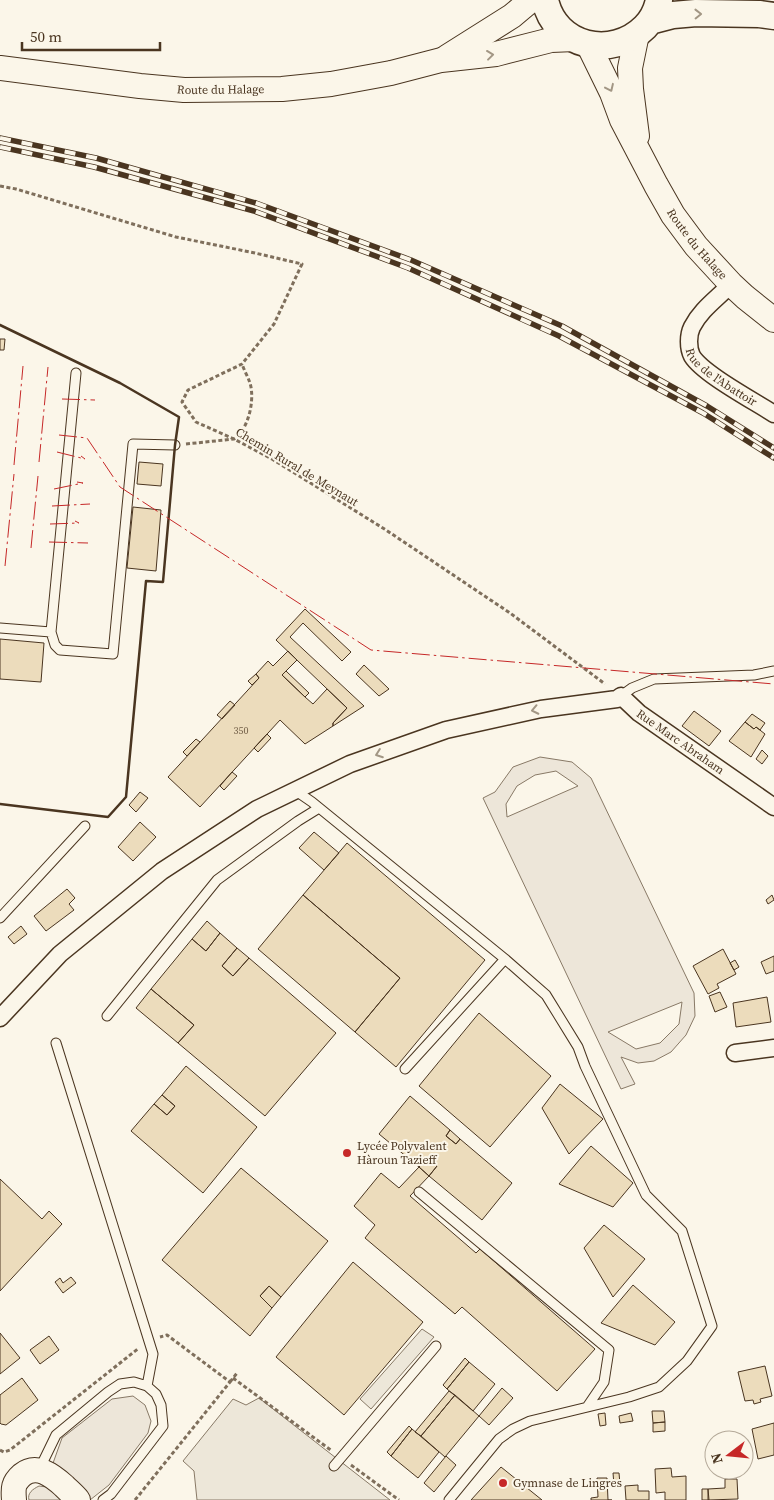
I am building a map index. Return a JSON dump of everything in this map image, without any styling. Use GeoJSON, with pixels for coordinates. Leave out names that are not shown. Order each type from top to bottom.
{"type":"FeatureCollection","features":[{"type":"Feature","properties":{"kind":"main road","name":"Route du Halage"},"geometry":{"type":"LineString","coordinates":[[441,60],[512,16],[531,0]]}},
{"type":"Feature","properties":{"kind":"main road"},"geometry":{"type":"LineString","coordinates":[[545,0],[553,19],[562,30],[582,42],[601,46],[614,45],[626,41],[649,19],[696,13],[766,15]]}},
{"type":"Feature","properties":{"kind":"main road"},"geometry":{"type":"LineString","coordinates":[[727,0],[766,15]]}},
{"type":"Feature","properties":{"kind":"main road","name":"Route du Halage"},"geometry":{"type":"LineString","coordinates":[[639,152],[630,68],[649,19]]}},
{"type":"Feature","properties":{"kind":"main road","name":"Route du Halage"},"geometry":{"type":"LineString","coordinates":[[0,68],[184,90],[282,89],[331,84],[391,73],[441,60],[496,54],[552,40],[582,42],[612,93],[622,120],[673,215],[696,246],[731,284],[774,320]]}},
{"type":"Feature","properties":{"kind":"main road"},"geometry":{"type":"LineString","coordinates":[[10,1484],[26,1473],[39,1470],[51,1474],[78,1500]]}},
{"type":"Feature","properties":{"kind":"street","name":"Rue de l'Abattoir"},"geometry":{"type":"LineString","coordinates":[[731,284],[705,309],[693,325],[688,336],[692,355],[706,370],[774,414]]}},
{"type":"Feature","properties":{"kind":"street"},"geometry":{"type":"LineString","coordinates":[[0,1018],[60,954],[162,871],[258,809],[350,764],[446,730],[541,709],[617,700],[622,696]]}},
{"type":"Feature","properties":{"kind":"street","name":"Rue Marc Abraham"},"geometry":{"type":"LineString","coordinates":[[622,696],[639,713],[774,808]]}},
{"type":"Feature","properties":{"kind":"street"},"geometry":{"type":"LineString","coordinates":[[735,1053],[774,1048]]}},
{"type":"Feature","properties":{"kind":"lane"},"geometry":{"type":"LineString","coordinates":[[76,373],[51,632],[55,645],[60,650],[113,654],[133,444],[175,445]]}},
{"type":"Feature","properties":{"kind":"lane"},"geometry":{"type":"LineString","coordinates":[[0,628],[51,632]]}},
{"type":"Feature","properties":{"kind":"lane"},"geometry":{"type":"LineString","coordinates":[[622,696],[632,688],[654,679],[754,675],[774,671]]}},
{"type":"Feature","properties":{"kind":"lane"},"geometry":{"type":"LineString","coordinates":[[296,791],[546,995],[578,1047],[585,1066],[646,1196],[682,1230],[712,1326],[687,1361],[660,1387],[530,1421],[513,1428],[499,1440],[449,1500]]}},
{"type":"Feature","properties":{"kind":"lane"},"geometry":{"type":"LineString","coordinates":[[107,1016],[217,880],[319,808]]}},
{"type":"Feature","properties":{"kind":"lane"},"geometry":{"type":"LineString","coordinates":[[0,918],[85,826]]}},
{"type":"Feature","properties":{"kind":"lane"},"geometry":{"type":"LineString","coordinates":[[405,1069],[505,960]]}},
{"type":"Feature","properties":{"kind":"lane"},"geometry":{"type":"LineString","coordinates":[[56,1043],[153,1354],[147,1386]]}},
{"type":"Feature","properties":{"kind":"lane"},"geometry":{"type":"LineString","coordinates":[[419,1192],[609,1350],[604,1382],[586,1407]]}},
{"type":"Feature","properties":{"kind":"lane"},"geometry":{"type":"LineString","coordinates":[[334,1466],[436,1346]]}},
{"type":"Feature","properties":{"kind":"lane"},"geometry":{"type":"LineString","coordinates":[[39,1470],[56,1435],[108,1392],[120,1384],[134,1382],[147,1386],[156,1394],[161,1405],[162,1426],[110,1494],[103,1500]]}},
{"type":"Feature","properties":{"kind":"path","name":"Chemin Rural de Meynaut"},"geometry":{"type":"LineString","coordinates":[[0,186],[16,189],[176,237],[302,264],[274,324],[242,364],[188,390],[182,402],[196,422],[234,439],[296,474],[386,530],[510,614],[622,696]]}},
{"type":"Feature","properties":{"kind":"path"},"geometry":{"type":"LineString","coordinates":[[175,445],[234,439],[240,435],[246,425],[251,400],[250,382],[242,364]]}},
{"type":"Feature","properties":{"kind":"path"},"geometry":{"type":"LineString","coordinates":[[0,1450],[4,1452],[10,1450],[133,1352],[149,1341],[167,1335],[230,1382]]}},
{"type":"Feature","properties":{"kind":"path"},"geometry":{"type":"LineString","coordinates":[[135,1500],[237,1373]]}},
{"type":"Feature","properties":{"kind":"path"},"geometry":{"type":"LineString","coordinates":[[233,1378],[399,1500]]}},
{"type":"Feature","properties":{"kind":"shaded area"},"geometry":{"type":"Polygon","coordinates":[[[540,757],[572,762],[591,778],[694,993],[695,1016],[686,1035],[671,1052],[654,1061],[638,1063],[621,1057],[635,1084],[621,1089],[483,798],[495,792],[513,767],[540,757]],[[556,771],[535,775],[517,786],[506,804],[507,817],[578,786],[556,771]],[[682,1002],[608,1032],[636,1049],[660,1043],[679,1024],[682,1002]]]}},
{"type":"Feature","properties":{"kind":"shaded area"},"geometry":{"type":"Polygon","coordinates":[[[422,1329],[434,1337],[371,1409],[360,1399],[422,1329]]]}},
{"type":"Feature","properties":{"kind":"shaded area"},"geometry":{"type":"Polygon","coordinates":[[[133,1396],[145,1405],[151,1421],[148,1433],[109,1485],[90,1500],[52,1466],[62,1438],[112,1399],[133,1396]]]}},
{"type":"Feature","properties":{"kind":"shaded area"},"geometry":{"type":"Polygon","coordinates":[[[259,1398],[390,1500],[197,1500],[194,1471],[183,1461],[233,1399],[246,1405],[259,1398]]]}},
{"type":"Feature","properties":{"kind":"shaded area"},"geometry":{"type":"Polygon","coordinates":[[[39,1486],[47,1487],[64,1500],[29,1500],[30,1493],[39,1486]]]}},
{"type":"Feature","properties":{"kind":"building"},"geometry":{"type":"Polygon","coordinates":[[[0,339],[5,339],[4,350],[0,350],[0,339]]]}},
{"type":"Feature","properties":{"kind":"building"},"geometry":{"type":"Polygon","coordinates":[[[139,462],[163,464],[161,486],[137,484],[139,462]]]}},
{"type":"Feature","properties":{"kind":"building"},"geometry":{"type":"Polygon","coordinates":[[[133,507],[161,510],[156,571],[127,568],[133,507]]]}},
{"type":"Feature","properties":{"kind":"building"},"geometry":{"type":"Polygon","coordinates":[[[305,609],[351,652],[342,661],[303,623],[290,637],[364,706],[333,726],[333,723],[347,708],[276,640],[305,609]]]}},
{"type":"Feature","properties":{"kind":"building"},"geometry":{"type":"Polygon","coordinates":[[[0,639],[44,643],[41,682],[0,679],[0,639]]]}},
{"type":"Feature","properties":{"kind":"building"},"geometry":{"type":"Polygon","coordinates":[[[288,651],[297,660],[282,675],[313,704],[327,689],[347,708],[333,723],[333,726],[305,744],[280,720],[200,807],[168,777],[259,678],[256,674],[268,661],[273,666],[288,651]]]}},
{"type":"Feature","properties":{"kind":"building"},"geometry":{"type":"Polygon","coordinates":[[[364,665],[389,689],[379,696],[356,674],[364,665]]]}},
{"type":"Feature","properties":{"kind":"building"},"geometry":{"type":"Polygon","coordinates":[[[286,671],[309,693],[305,697],[282,675],[286,671]]]}},
{"type":"Feature","properties":{"kind":"building"},"geometry":{"type":"Polygon","coordinates":[[[256,674],[259,678],[252,685],[248,681],[256,674]]]}},
{"type":"Feature","properties":{"kind":"building"},"geometry":{"type":"Polygon","coordinates":[[[230,701],[235,705],[222,719],[217,715],[230,701]]]}},
{"type":"Feature","properties":{"kind":"building"},"geometry":{"type":"Polygon","coordinates":[[[694,711],[721,731],[709,746],[682,726],[694,711]]]}},
{"type":"Feature","properties":{"kind":"building"},"geometry":{"type":"Polygon","coordinates":[[[752,714],[765,723],[760,730],[756,727],[754,729],[745,722],[752,714]]]}},
{"type":"Feature","properties":{"kind":"building"},"geometry":{"type":"Polygon","coordinates":[[[745,722],[765,734],[751,757],[729,741],[745,722]]]}},
{"type":"Feature","properties":{"kind":"building"},"geometry":{"type":"Polygon","coordinates":[[[267,734],[271,738],[258,752],[254,748],[267,734]]]}},
{"type":"Feature","properties":{"kind":"building"},"geometry":{"type":"Polygon","coordinates":[[[196,739],[200,742],[187,756],[183,752],[196,739]]]}},
{"type":"Feature","properties":{"kind":"building"},"geometry":{"type":"Polygon","coordinates":[[[762,750],[768,756],[762,764],[756,759],[762,750]]]}},
{"type":"Feature","properties":{"kind":"building"},"geometry":{"type":"Polygon","coordinates":[[[232,772],[237,776],[224,790],[220,786],[232,772]]]}},
{"type":"Feature","properties":{"kind":"building"},"geometry":{"type":"Polygon","coordinates":[[[140,792],[148,798],[136,812],[129,805],[140,792]]]}},
{"type":"Feature","properties":{"kind":"building"},"geometry":{"type":"Polygon","coordinates":[[[140,822],[156,837],[133,861],[118,847],[140,822]]]}},
{"type":"Feature","properties":{"kind":"building"},"geometry":{"type":"Polygon","coordinates":[[[314,832],[339,853],[324,870],[299,848],[314,832]]]}},
{"type":"Feature","properties":{"kind":"building"},"geometry":{"type":"Polygon","coordinates":[[[347,843],[485,960],[396,1067],[355,1032],[400,978],[303,895],[347,843]]]}},
{"type":"Feature","properties":{"kind":"building"},"geometry":{"type":"Polygon","coordinates":[[[67,889],[75,898],[69,904],[74,910],[46,931],[34,916],[67,889]]]}},
{"type":"Feature","properties":{"kind":"building"},"geometry":{"type":"Polygon","coordinates":[[[303,895],[400,978],[355,1032],[258,949],[303,895]]]}},
{"type":"Feature","properties":{"kind":"building"},"geometry":{"type":"Polygon","coordinates":[[[772,895],[774,900],[768,904],[766,900],[772,895]]]}},
{"type":"Feature","properties":{"kind":"building"},"geometry":{"type":"Polygon","coordinates":[[[207,921],[220,933],[206,951],[192,939],[207,921]]]}},
{"type":"Feature","properties":{"kind":"building"},"geometry":{"type":"Polygon","coordinates":[[[21,926],[27,934],[14,944],[8,937],[21,926]]]}},
{"type":"Feature","properties":{"kind":"building"},"geometry":{"type":"Polygon","coordinates":[[[220,933],[237,948],[222,966],[233,976],[249,958],[336,1033],[265,1116],[178,1043],[194,1025],[151,989],[192,939],[206,951],[220,933]]]}},
{"type":"Feature","properties":{"kind":"building"},"geometry":{"type":"Polygon","coordinates":[[[237,948],[249,958],[233,976],[222,966],[237,948]]]}},
{"type":"Feature","properties":{"kind":"building"},"geometry":{"type":"Polygon","coordinates":[[[723,949],[736,974],[717,984],[719,988],[708,994],[693,966],[723,949]]]}},
{"type":"Feature","properties":{"kind":"building"},"geometry":{"type":"Polygon","coordinates":[[[774,956],[774,971],[766,974],[761,962],[774,956]]]}},
{"type":"Feature","properties":{"kind":"building"},"geometry":{"type":"Polygon","coordinates":[[[735,960],[739,967],[734,970],[730,963],[735,960]]]}},
{"type":"Feature","properties":{"kind":"building"},"geometry":{"type":"Polygon","coordinates":[[[151,989],[194,1025],[178,1043],[136,1008],[151,989]]]}},
{"type":"Feature","properties":{"kind":"building"},"geometry":{"type":"Polygon","coordinates":[[[720,992],[727,1007],[715,1012],[709,996],[720,992]]]}},
{"type":"Feature","properties":{"kind":"building"},"geometry":{"type":"Polygon","coordinates":[[[767,997],[771,1022],[736,1027],[733,1003],[767,997]]]}},
{"type":"Feature","properties":{"kind":"building"},"geometry":{"type":"Polygon","coordinates":[[[479,1013],[551,1076],[490,1147],[419,1086],[479,1013]]]}},
{"type":"Feature","properties":{"kind":"building"},"geometry":{"type":"Polygon","coordinates":[[[186,1066],[257,1127],[203,1193],[131,1131],[154,1104],[167,1115],[175,1106],[162,1095],[186,1066]]]}},
{"type":"Feature","properties":{"kind":"building"},"geometry":{"type":"Polygon","coordinates":[[[560,1084],[603,1119],[569,1154],[542,1108],[560,1084]]]}},
{"type":"Feature","properties":{"kind":"building"},"geometry":{"type":"Polygon","coordinates":[[[162,1095],[175,1106],[167,1115],[154,1104],[162,1095]]]}},
{"type":"Feature","properties":{"kind":"building"},"geometry":{"type":"Polygon","coordinates":[[[410,1096],[450,1130],[446,1136],[456,1144],[460,1139],[512,1183],[482,1220],[429,1176],[437,1166],[427,1157],[419,1167],[379,1134],[410,1096]]]}},
{"type":"Feature","properties":{"kind":"building"},"geometry":{"type":"Polygon","coordinates":[[[450,1130],[460,1139],[456,1144],[446,1136],[450,1130]]]}},
{"type":"Feature","properties":{"kind":"building"},"geometry":{"type":"Polygon","coordinates":[[[591,1146],[633,1183],[613,1207],[559,1184],[591,1146]]]}},
{"type":"Feature","properties":{"kind":"building"},"geometry":{"type":"Polygon","coordinates":[[[427,1157],[437,1166],[429,1176],[419,1167],[427,1157]]]}},
{"type":"Feature","properties":{"kind":"building"},"geometry":{"type":"Polygon","coordinates":[[[419,1167],[429,1176],[410,1196],[476,1253],[480,1249],[595,1349],[557,1391],[462,1307],[455,1314],[365,1238],[375,1225],[354,1206],[381,1173],[399,1188],[419,1167]]]}},
{"type":"Feature","properties":{"kind":"building"},"geometry":{"type":"Polygon","coordinates":[[[241,1168],[328,1241],[281,1297],[269,1286],[260,1296],[272,1308],[250,1336],[162,1260],[241,1168]]]}},
{"type":"Feature","properties":{"kind":"building"},"geometry":{"type":"Polygon","coordinates":[[[0,1179],[42,1219],[49,1211],[62,1224],[0,1291],[0,1179]]]}},
{"type":"Feature","properties":{"kind":"building"},"geometry":{"type":"Polygon","coordinates":[[[604,1225],[645,1259],[613,1297],[584,1248],[604,1225]]]}},
{"type":"Feature","properties":{"kind":"building"},"geometry":{"type":"Polygon","coordinates":[[[353,1262],[423,1322],[344,1415],[276,1357],[353,1262]]]}},
{"type":"Feature","properties":{"kind":"building"},"geometry":{"type":"Polygon","coordinates":[[[71,1277],[76,1283],[63,1293],[55,1282],[60,1278],[63,1283],[71,1277]]]}},
{"type":"Feature","properties":{"kind":"building"},"geometry":{"type":"Polygon","coordinates":[[[633,1285],[675,1322],[655,1345],[601,1323],[633,1285]]]}},
{"type":"Feature","properties":{"kind":"building"},"geometry":{"type":"Polygon","coordinates":[[[269,1286],[281,1297],[272,1308],[260,1296],[269,1286]]]}},
{"type":"Feature","properties":{"kind":"building"},"geometry":{"type":"Polygon","coordinates":[[[0,1333],[20,1358],[0,1374],[0,1333]]]}},
{"type":"Feature","properties":{"kind":"building"},"geometry":{"type":"Polygon","coordinates":[[[49,1336],[59,1350],[40,1364],[30,1350],[49,1336]]]}},
{"type":"Feature","properties":{"kind":"building"},"geometry":{"type":"Polygon","coordinates":[[[465,1358],[469,1362],[447,1389],[443,1385],[465,1358]]]}},
{"type":"Feature","properties":{"kind":"building"},"geometry":{"type":"Polygon","coordinates":[[[469,1362],[495,1384],[473,1411],[447,1389],[469,1362]]]}},
{"type":"Feature","properties":{"kind":"building"},"geometry":{"type":"Polygon","coordinates":[[[765,1366],[772,1396],[760,1399],[761,1402],[754,1404],[753,1400],[745,1401],[738,1372],[765,1366]]]}},
{"type":"Feature","properties":{"kind":"building"},"geometry":{"type":"Polygon","coordinates":[[[22,1378],[38,1400],[6,1425],[1,1424],[0,1395],[22,1378]]]}},
{"type":"Feature","properties":{"kind":"building"},"geometry":{"type":"Polygon","coordinates":[[[502,1388],[513,1398],[489,1425],[479,1416],[502,1388]]]}},
{"type":"Feature","properties":{"kind":"building"},"geometry":{"type":"Polygon","coordinates":[[[449,1391],[455,1395],[421,1436],[415,1432],[449,1391]]]}},
{"type":"Feature","properties":{"kind":"building"},"geometry":{"type":"Polygon","coordinates":[[[455,1395],[479,1416],[445,1457],[421,1436],[455,1395]]]}},
{"type":"Feature","properties":{"kind":"building"},"geometry":{"type":"Polygon","coordinates":[[[652,1411],[664,1411],[665,1422],[653,1423],[652,1411]]]}},
{"type":"Feature","properties":{"kind":"building"},"geometry":{"type":"Polygon","coordinates":[[[605,1413],[606,1425],[600,1426],[598,1414],[605,1413]]]}},
{"type":"Feature","properties":{"kind":"building"},"geometry":{"type":"Polygon","coordinates":[[[631,1413],[633,1421],[620,1423],[619,1416],[631,1413]]]}},
{"type":"Feature","properties":{"kind":"building"},"geometry":{"type":"Polygon","coordinates":[[[665,1422],[665,1431],[653,1432],[653,1423],[665,1422]]]}},
{"type":"Feature","properties":{"kind":"building"},"geometry":{"type":"Polygon","coordinates":[[[774,1423],[774,1455],[758,1459],[754,1430],[752,1429],[774,1423]]]}},
{"type":"Feature","properties":{"kind":"building"},"geometry":{"type":"Polygon","coordinates":[[[409,1426],[412,1429],[391,1456],[387,1452],[409,1426]]]}},
{"type":"Feature","properties":{"kind":"building"},"geometry":{"type":"Polygon","coordinates":[[[412,1429],[439,1452],[418,1478],[391,1456],[412,1429]]]}},
{"type":"Feature","properties":{"kind":"building"},"geometry":{"type":"Polygon","coordinates":[[[446,1456],[456,1465],[434,1492],[424,1483],[446,1456]]]}},
{"type":"Feature","properties":{"kind":"building","name":"Gymnase de Lingres"},"geometry":{"type":"Polygon","coordinates":[[[501,1467],[542,1500],[471,1500],[501,1467]]]}},
{"type":"Feature","properties":{"kind":"building"},"geometry":{"type":"Polygon","coordinates":[[[671,1468],[672,1477],[686,1476],[686,1500],[665,1500],[665,1492],[656,1493],[655,1469],[671,1468]]]}},
{"type":"Feature","properties":{"kind":"building"},"geometry":{"type":"Polygon","coordinates":[[[613,1473],[619,1473],[620,1484],[614,1485],[613,1473]]]}},
{"type":"Feature","properties":{"kind":"building"},"geometry":{"type":"Polygon","coordinates":[[[597,1478],[607,1478],[608,1500],[591,1500],[591,1498],[598,1497],[597,1478]]]}},
{"type":"Feature","properties":{"kind":"building"},"geometry":{"type":"Polygon","coordinates":[[[725,1480],[737,1480],[738,1499],[708,1500],[708,1489],[725,1488],[725,1480]]]}},
{"type":"Feature","properties":{"kind":"building"},"geometry":{"type":"Polygon","coordinates":[[[638,1485],[638,1491],[649,1491],[649,1500],[626,1500],[625,1486],[638,1485]]]}},
{"type":"Feature","properties":{"kind":"building"},"geometry":{"type":"Polygon","coordinates":[[[702,1489],[708,1489],[709,1500],[702,1500],[702,1489]]]}},
{"type":"Feature","properties":{"kind":"railway"},"geometry":{"type":"LineString","coordinates":[[0,138],[96,158],[256,203],[411,260],[562,326],[707,406],[774,448]]}},
{"type":"Feature","properties":{"kind":"railway"},"geometry":{"type":"LineString","coordinates":[[0,147],[94,167],[254,211],[408,268],[559,336],[703,413],[774,458]]}},
{"type":"Feature","properties":{"kind":"wall"},"geometry":{"type":"LineString","coordinates":[[0,325],[120,383],[179,417],[163,582],[146,581],[126,797],[108,817],[0,804]]}},
{"type":"Feature","properties":{"kind":"power"},"geometry":{"type":"LineString","coordinates":[[14,465],[23,366]]}},
{"type":"Feature","properties":{"kind":"power"},"geometry":{"type":"LineString","coordinates":[[39,462],[48,367]]}},
{"type":"Feature","properties":{"kind":"power"},"geometry":{"type":"LineString","coordinates":[[62,399],[95,400]]}},
{"type":"Feature","properties":{"kind":"power"},"geometry":{"type":"LineString","coordinates":[[59,435],[87,438],[120,487],[371,650],[774,684]]}},
{"type":"Feature","properties":{"kind":"power"},"geometry":{"type":"LineString","coordinates":[[57,452],[85,459],[81,456]]}},
{"type":"Feature","properties":{"kind":"power"},"geometry":{"type":"LineString","coordinates":[[5,566],[14,474]]}},
{"type":"Feature","properties":{"kind":"power"},"geometry":{"type":"LineString","coordinates":[[31,548],[38,476]]}},
{"type":"Feature","properties":{"kind":"power"},"geometry":{"type":"LineString","coordinates":[[54,489],[83,483],[77,482]]}},
{"type":"Feature","properties":{"kind":"power"},"geometry":{"type":"LineString","coordinates":[[52,506],[90,504]]}},
{"type":"Feature","properties":{"kind":"power"},"geometry":{"type":"LineString","coordinates":[[50,524],[79,523],[75,521]]}},
{"type":"Feature","properties":{"kind":"power"},"geometry":{"type":"LineString","coordinates":[[49,542],[88,543]]}},
{"type":"Feature","properties":{"kind":"place","name":"Lycée Polyvalent Hàroun Tazieff"},"geometry":{"type":"Point","coordinates":[347,1153]}},
{"type":"Feature","properties":{"kind":"place","name":"Gymnase de Lingres"},"geometry":{"type":"Point","coordinates":[503,1483]}}]}
